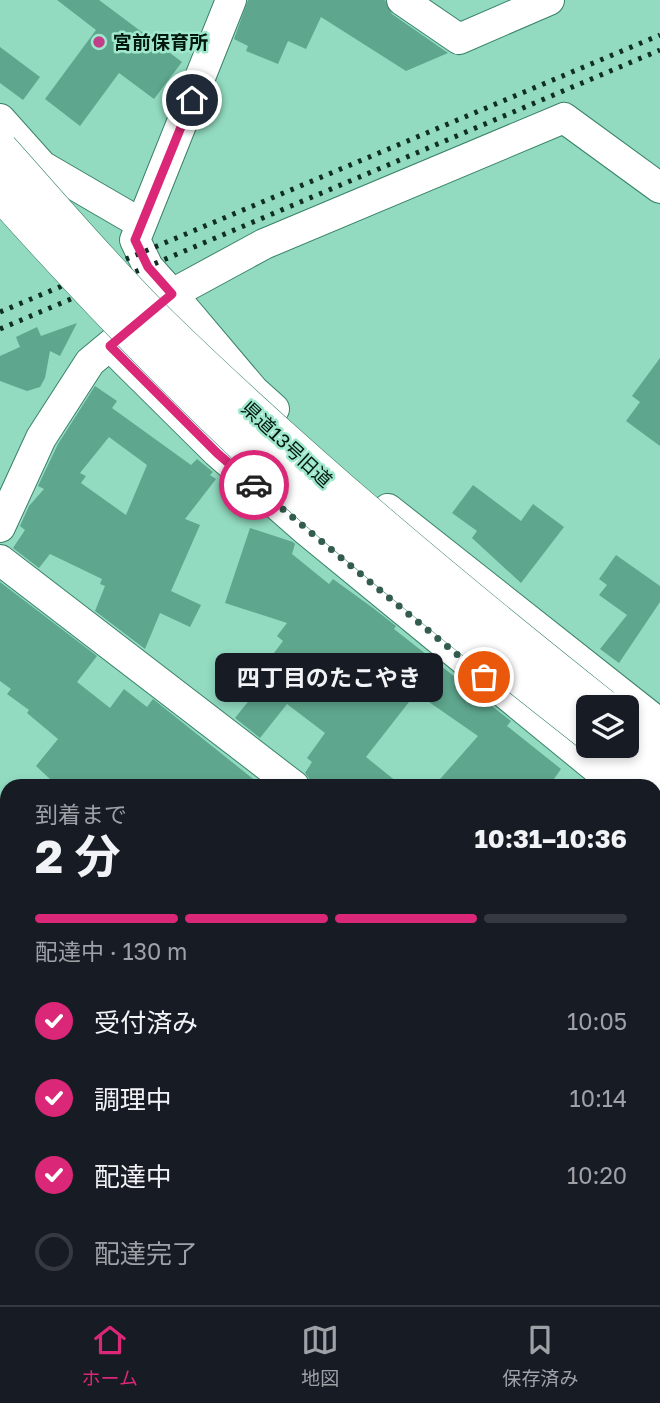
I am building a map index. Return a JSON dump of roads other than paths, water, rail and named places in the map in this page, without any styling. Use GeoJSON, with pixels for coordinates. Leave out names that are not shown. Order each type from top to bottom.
{"type":"FeatureCollection","features":[{"type":"Feature","properties":{"kind":"street"},"geometry":{"type":"LineString","coordinates":[[230,0],[163,176],[140,223],[135,240],[141,255],[254,391],[351,480],[660,724]]}},
{"type":"Feature","properties":{"kind":"street"},"geometry":{"type":"LineString","coordinates":[[402,0],[459,39],[549,0]]}},
{"type":"Feature","properties":{"kind":"street"},"geometry":{"type":"LineString","coordinates":[[0,118],[42,166],[140,223]]}},
{"type":"Feature","properties":{"kind":"street"},"geometry":{"type":"LineString","coordinates":[[0,527],[41,438],[90,362],[172,294],[264,244],[564,118],[660,188]]}},
{"type":"Feature","properties":{"kind":"street","name":"県道13号旧道"},"geometry":{"type":"LineString","coordinates":[[0,150],[159,324],[307,465],[474,606],[587,695]]}},
{"type":"Feature","properties":{"kind":"street"},"geometry":{"type":"LineString","coordinates":[[0,193],[9,194],[42,166]]}},
{"type":"Feature","properties":{"kind":"street","name":"県道13号旧道"},"geometry":{"type":"LineString","coordinates":[[0,193],[142,346],[290,486],[457,628],[576,722]]}},
{"type":"Feature","properties":{"kind":"street"},"geometry":{"type":"LineString","coordinates":[[110,346],[217,453],[307,531],[609,779]]}},
{"type":"Feature","properties":{"kind":"street"},"geometry":{"type":"LineString","coordinates":[[0,560],[285,779]]}},
{"type":"Feature","properties":{"kind":"street"},"geometry":{"type":"LineString","coordinates":[[639,736],[660,753]]}},
{"type":"Feature","properties":{"kind":"street"},"geometry":{"type":"LineString","coordinates":[[621,758],[647,779]]}},
{"type":"Feature","properties":{"kind":"railway"},"geometry":{"type":"LineString","coordinates":[[0,312],[660,35]]}},
{"type":"Feature","properties":{"kind":"railway"},"geometry":{"type":"LineString","coordinates":[[0,329],[660,50]]}},
{"type":"Feature","properties":{"kind":"place","name":"宮前保育所"},"geometry":{"type":"Point","coordinates":[99,42]}},
{"type":"Feature","properties":{"kind":"place","name":"四丁目のたこやき"},"geometry":{"type":"Point","coordinates":[484,677]}}]}
